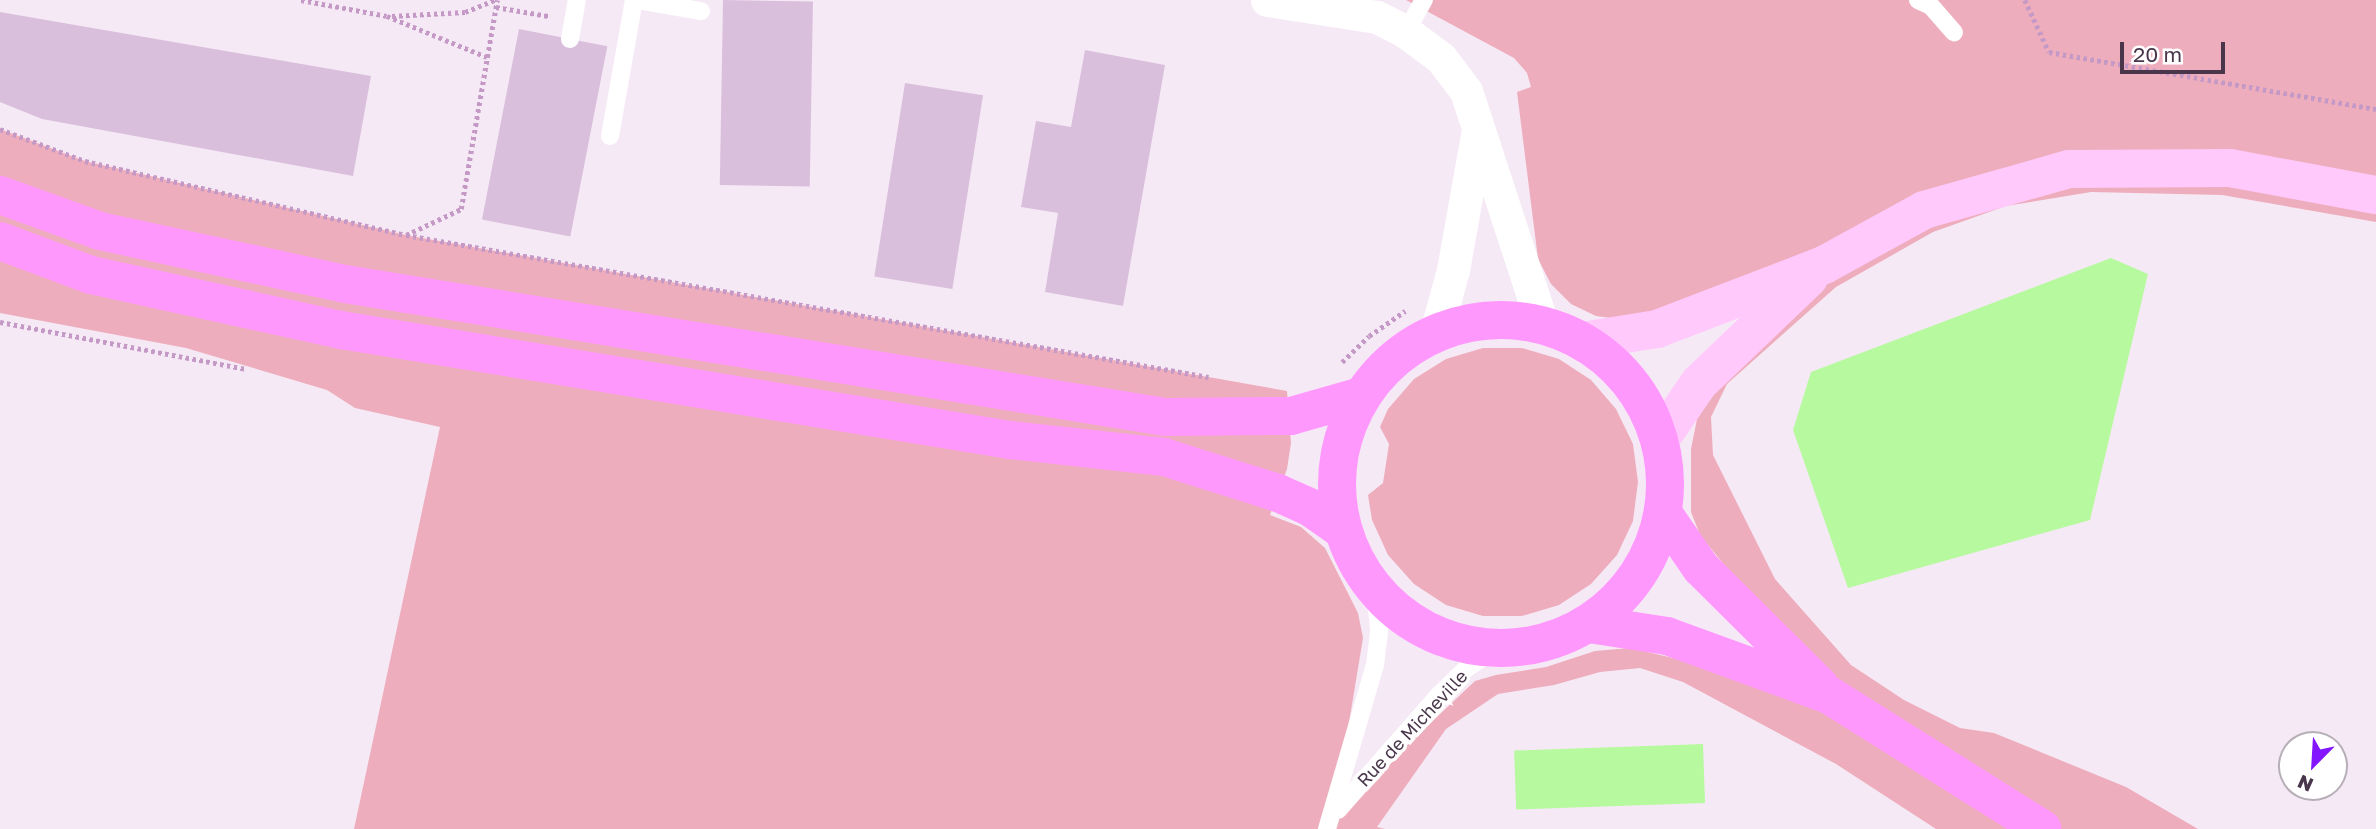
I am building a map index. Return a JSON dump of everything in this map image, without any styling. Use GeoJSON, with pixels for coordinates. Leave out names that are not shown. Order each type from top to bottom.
{"type":"FeatureCollection","features":[{"type":"Feature","properties":{"kind":"main road"},"geometry":{"type":"LineString","coordinates":[[1582,341],[1657,329],[1824,265],[1924,210],[2069,169],[2230,168],[2376,195]]}},
{"type":"Feature","properties":{"kind":"main road"},"geometry":{"type":"LineString","coordinates":[[0,195],[100,231],[345,284],[1165,417],[1291,416],[1347,383],[1394,358],[1422,320],[1488,320],[1542,324],[1582,341],[1617,366],[1643,401],[1660,440],[1666,476],[1664,513],[1650,556],[1624,594],[1589,624],[1544,643],[1496,649],[1441,637],[1410,622],[1376,592],[1356,563],[1342,530],[1335,484],[1347,383]]}},
{"type":"Feature","properties":{"kind":"main road"},"geometry":{"type":"LineString","coordinates":[[0,241],[91,275],[341,330],[1010,440],[1164,457],[1278,493],[1311,508],[1342,530]]}},
{"type":"Feature","properties":{"kind":"main road"},"geometry":{"type":"LineString","coordinates":[[1660,440],[1699,383],[1824,265]]}},
{"type":"Feature","properties":{"kind":"main road"},"geometry":{"type":"LineString","coordinates":[[1664,513],[1701,568],[1829,695]]}},
{"type":"Feature","properties":{"kind":"main road"},"geometry":{"type":"LineString","coordinates":[[1589,624],[1667,636],[1829,695],[2043,829]]}},
{"type":"Feature","properties":{"kind":"street"},"geometry":{"type":"LineString","coordinates":[[1267,0],[1377,17],[1406,32],[1441,58],[1466,91],[1479,124],[1542,324]]}},
{"type":"Feature","properties":{"kind":"street"},"geometry":{"type":"LineString","coordinates":[[1422,320],[1453,270],[1479,124]]}},
{"type":"Feature","properties":{"kind":"lane"},"geometry":{"type":"LineString","coordinates":[[570,38],[577,0]]}},
{"type":"Feature","properties":{"kind":"lane"},"geometry":{"type":"LineString","coordinates":[[610,136],[642,0],[701,11]]}},
{"type":"Feature","properties":{"kind":"lane"},"geometry":{"type":"LineString","coordinates":[[1406,32],[1424,0]]}},
{"type":"Feature","properties":{"kind":"lane"},"geometry":{"type":"LineString","coordinates":[[1918,0],[1931,6],[1954,32]]}},
{"type":"Feature","properties":{"kind":"lane","name":"Rue de Micheville"},"geometry":{"type":"LineString","coordinates":[[1331,822],[1375,665],[1379,630],[1376,592]]}},
{"type":"Feature","properties":{"kind":"lane","name":"Rue de Micheville"},"geometry":{"type":"LineString","coordinates":[[1331,822],[1440,694],[1467,668],[1496,649]]}},
{"type":"Feature","properties":{"kind":"path"},"geometry":{"type":"LineString","coordinates":[[301,0],[387,16],[487,57]]}},
{"type":"Feature","properties":{"kind":"path"},"geometry":{"type":"LineString","coordinates":[[387,16],[465,12],[496,0],[461,209],[406,235]]}},
{"type":"Feature","properties":{"kind":"path"},"geometry":{"type":"LineString","coordinates":[[2025,0],[2049,52],[2376,109]]}},
{"type":"Feature","properties":{"kind":"path"},"geometry":{"type":"LineString","coordinates":[[496,8],[573,20]]}},
{"type":"Feature","properties":{"kind":"path"},"geometry":{"type":"LineString","coordinates":[[0,129],[85,161],[406,235],[1218,379]]}},
{"type":"Feature","properties":{"kind":"path"},"geometry":{"type":"LineString","coordinates":[[1347,383],[1369,336],[1422,320]]}},
{"type":"Feature","properties":{"kind":"path"},"geometry":{"type":"LineString","coordinates":[[0,322],[246,369]]}},
{"type":"Feature","properties":{"kind":"shaded area"},"geometry":{"type":"Polygon","coordinates":[[[1406,0],[2376,0],[2376,222],[2222,195],[2091,192],[2006,206],[1933,232],[1836,287],[1727,384],[1711,417],[1713,455],[1775,579],[1851,665],[1904,700],[1960,728],[1994,733],[2126,787],[2198,829],[1936,829],[1836,764],[1683,682],[1640,668],[1600,672],[1554,685],[1498,694],[1446,729],[1377,827],[1385,829],[354,829],[440,427],[355,408],[327,390],[186,348],[0,313],[0,129],[85,161],[406,235],[1287,391],[1291,443],[1287,469],[1270,515],[1301,527],[1325,548],[1358,613],[1363,638],[1334,814],[1475,681],[1496,675],[1546,667],[1595,651],[1630,648],[1828,694],[1700,535],[1691,512],[1691,449],[1697,419],[1711,392],[1822,266],[1625,320],[1596,316],[1571,304],[1551,284],[1538,259],[1517,92],[1531,87],[1527,73],[1514,58],[1406,0]]]}},
{"type":"Feature","properties":{"kind":"shaded area"},"geometry":{"type":"Polygon","coordinates":[[[2111,258],[2148,274],[2090,520],[1848,588],[1793,430],[1811,372],[2111,258]]]}},
{"type":"Feature","properties":{"kind":"shaded area"},"geometry":{"type":"Polygon","coordinates":[[[1483,348],[1522,348],[1559,359],[1591,380],[1616,409],[1633,444],[1638,482],[1633,521],[1617,555],[1591,584],[1559,605],[1522,616],[1483,616],[1446,605],[1414,584],[1388,555],[1372,520],[1368,495],[1383,483],[1389,444],[1380,427],[1388,409],[1414,379],[1446,359],[1483,348]]]}},
{"type":"Feature","properties":{"kind":"shaded area"},"geometry":{"type":"Polygon","coordinates":[[[1703,744],[1705,803],[1516,810],[1514,751],[1703,744]]]}},
{"type":"Feature","properties":{"kind":"building"},"geometry":{"type":"Polygon","coordinates":[[[723,0],[813,2],[810,187],[720,185],[723,0]]]}},
{"type":"Feature","properties":{"kind":"building"},"geometry":{"type":"Polygon","coordinates":[[[0,12],[371,76],[353,176],[42,119],[0,102],[0,12]]]}},
{"type":"Feature","properties":{"kind":"building"},"geometry":{"type":"Polygon","coordinates":[[[519,29],[607,46],[570,237],[482,219],[519,29]]]}},
{"type":"Feature","properties":{"kind":"building"},"geometry":{"type":"Polygon","coordinates":[[[1085,50],[1165,65],[1123,306],[1045,292],[1058,213],[1021,207],[1036,121],[1071,127],[1085,50]]]}},
{"type":"Feature","properties":{"kind":"building"},"geometry":{"type":"Polygon","coordinates":[[[905,83],[983,95],[952,289],[874,277],[905,83]]]}}]}
